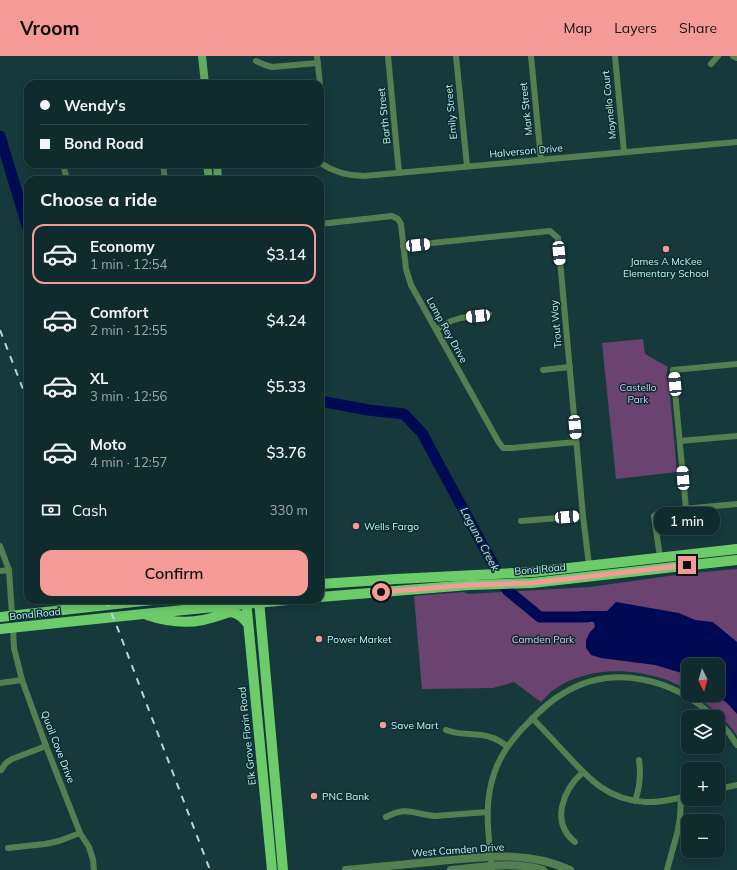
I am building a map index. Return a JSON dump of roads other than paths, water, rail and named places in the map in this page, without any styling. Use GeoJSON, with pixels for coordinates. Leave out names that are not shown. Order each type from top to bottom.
{"type":"FeatureCollection","features":[{"type":"Feature","properties":{"kind":"main road"},"geometry":{"type":"LineString","coordinates":[[202,56],[205,80]]}},
{"type":"Feature","properties":{"kind":"main road","name":"Bond Road"},"geometry":{"type":"LineString","coordinates":[[324,597],[469,585],[478,586],[590,565],[737,549]]}},
{"type":"Feature","properties":{"kind":"main road","name":"Bond Road"},"geometry":{"type":"LineString","coordinates":[[324,584],[472,575],[532,577],[737,560]]}},
{"type":"Feature","properties":{"kind":"main road"},"geometry":{"type":"LineString","coordinates":[[408,590],[413,586],[450,582],[472,575]]}},
{"type":"Feature","properties":{"kind":"main road","name":"Bond Road"},"geometry":{"type":"LineString","coordinates":[[0,616],[116,604]]}},
{"type":"Feature","properties":{"kind":"main road","name":"Bond Road"},"geometry":{"type":"LineString","coordinates":[[0,630],[229,604]]}},
{"type":"Feature","properties":{"kind":"main road","name":"Elk Grove Florin Road"},"geometry":{"type":"LineString","coordinates":[[246,604],[272,870]]}},
{"type":"Feature","properties":{"kind":"main road"},"geometry":{"type":"LineString","coordinates":[[259,604],[283,870]]}},
{"type":"Feature","properties":{"kind":"main road"},"geometry":{"type":"LineString","coordinates":[[13,628],[23,621],[51,618],[68,614],[80,608]]}},
{"type":"Feature","properties":{"kind":"main road"},"geometry":{"type":"LineString","coordinates":[[143,614],[161,620],[185,622],[202,620],[233,612],[242,616],[248,624]]}},
{"type":"Feature","properties":{"kind":"main road"},"geometry":{"type":"LineString","coordinates":[[0,624],[10,620],[12,615]]}},
{"type":"Feature","properties":{"kind":"main road"},"geometry":{"type":"LineString","coordinates":[[260,740],[266,748],[266,756],[268,759],[273,761]]}},
{"type":"Feature","properties":{"kind":"main road"},"geometry":{"type":"LineString","coordinates":[[263,778],[268,783],[270,799],[278,816]]}},
{"type":"Feature","properties":{"kind":"street","name":"Barth Street"},"geometry":{"type":"LineString","coordinates":[[388,56],[399,173]]}},
{"type":"Feature","properties":{"kind":"street","name":"Emily Street"},"geometry":{"type":"LineString","coordinates":[[456,56],[467,166]]}},
{"type":"Feature","properties":{"kind":"street","name":"Mark Street"},"geometry":{"type":"LineString","coordinates":[[531,56],[541,160]]}},
{"type":"Feature","properties":{"kind":"street","name":"Moynello Court"},"geometry":{"type":"LineString","coordinates":[[615,56],[624,152]]}},
{"type":"Feature","properties":{"kind":"street"},"geometry":{"type":"LineString","coordinates":[[711,64],[718,56]]}},
{"type":"Feature","properties":{"kind":"street"},"geometry":{"type":"LineString","coordinates":[[733,56],[737,58]]}},
{"type":"Feature","properties":{"kind":"street"},"geometry":{"type":"LineString","coordinates":[[256,61],[272,67],[317,59],[320,80]]}},
{"type":"Feature","properties":{"kind":"street","name":"Halverson Drive"},"geometry":{"type":"LineString","coordinates":[[324,166],[331,170],[350,175],[364,176],[737,142]]}},
{"type":"Feature","properties":{"kind":"street","name":"Lamp Rey Drive"},"geometry":{"type":"LineString","coordinates":[[324,224],[392,216],[398,219],[401,224],[408,278],[503,448],[576,442]]}},
{"type":"Feature","properties":{"kind":"street","name":"Trout Way"},"geometry":{"type":"LineString","coordinates":[[403,246],[550,231],[558,238],[583,516],[590,565]]}},
{"type":"Feature","properties":{"kind":"street"},"geometry":{"type":"LineString","coordinates":[[436,330],[461,318],[489,314]]}},
{"type":"Feature","properties":{"kind":"street"},"geometry":{"type":"LineString","coordinates":[[686,509],[674,370],[737,364]]}},
{"type":"Feature","properties":{"kind":"street"},"geometry":{"type":"LineString","coordinates":[[543,370],[570,368]]}},
{"type":"Feature","properties":{"kind":"street"},"geometry":{"type":"LineString","coordinates":[[680,441],[737,436]]}},
{"type":"Feature","properties":{"kind":"street"},"geometry":{"type":"LineString","coordinates":[[660,557],[654,516],[661,511],[737,504]]}},
{"type":"Feature","properties":{"kind":"street"},"geometry":{"type":"LineString","coordinates":[[521,521],[583,516]]}},
{"type":"Feature","properties":{"kind":"street"},"geometry":{"type":"LineString","coordinates":[[0,546],[9,570],[12,615]]}},
{"type":"Feature","properties":{"kind":"street"},"geometry":{"type":"LineString","coordinates":[[0,571],[9,570]]}},
{"type":"Feature","properties":{"kind":"street","name":"Quail Cove Drive"},"geometry":{"type":"LineString","coordinates":[[13,628],[14,648],[22,680],[80,833],[89,847],[94,870]]}},
{"type":"Feature","properties":{"kind":"street"},"geometry":{"type":"LineString","coordinates":[[492,868],[487,812],[493,776],[507,746],[518,732],[551,701],[580,685],[595,680],[619,677],[644,679],[668,686],[705,710]]}},
{"type":"Feature","properties":{"kind":"street"},"geometry":{"type":"LineString","coordinates":[[0,683],[22,680]]}},
{"type":"Feature","properties":{"kind":"street"},"geometry":{"type":"LineString","coordinates":[[532,718],[593,782],[606,791],[635,801],[654,802],[681,797],[678,830],[667,870]]}},
{"type":"Feature","properties":{"kind":"street"},"geometry":{"type":"LineString","coordinates":[[725,729],[737,745]]}},
{"type":"Feature","properties":{"kind":"street"},"geometry":{"type":"LineString","coordinates":[[446,730],[460,734],[488,736],[507,746]]}},
{"type":"Feature","properties":{"kind":"street"},"geometry":{"type":"LineString","coordinates":[[1,770],[6,763],[12,759],[46,746]]}},
{"type":"Feature","properties":{"kind":"street"},"geometry":{"type":"LineString","coordinates":[[635,801],[641,775],[639,760]]}},
{"type":"Feature","properties":{"kind":"street"},"geometry":{"type":"LineString","coordinates":[[575,842],[565,832],[562,813],[564,800],[569,788],[583,772]]}},
{"type":"Feature","properties":{"kind":"street"},"geometry":{"type":"LineString","coordinates":[[725,788],[737,785]]}},
{"type":"Feature","properties":{"kind":"street"},"geometry":{"type":"LineString","coordinates":[[386,817],[401,811],[428,816],[487,812]]}},
{"type":"Feature","properties":{"kind":"street"},"geometry":{"type":"LineString","coordinates":[[8,848],[45,844],[59,841],[80,833]]}},
{"type":"Feature","properties":{"kind":"street","name":"West Camden Drive"},"geometry":{"type":"LineString","coordinates":[[346,870],[491,857],[532,858],[570,870]]}},
{"type":"Feature","properties":{"kind":"street","name":"West Camden Drive"},"geometry":{"type":"LineString","coordinates":[[451,870],[492,868],[510,865],[543,870]]}},
{"type":"Feature","properties":{"kind":"waterway","name":"Laguna Creek"},"geometry":{"type":"LineString","coordinates":[[0,136],[24,216]]}},
{"type":"Feature","properties":{"kind":"waterway","name":"Laguna Creek"},"geometry":{"type":"LineString","coordinates":[[324,402],[368,410],[404,414],[422,433],[507,590],[540,617],[587,617]]}},
{"type":"Feature","properties":{"kind":"railway"},"geometry":{"type":"LineString","coordinates":[[0,330],[24,392]]}},
{"type":"Feature","properties":{"kind":"railway"},"geometry":{"type":"LineString","coordinates":[[108,604],[210,870]]}},
{"type":"Feature","properties":{"kind":"place","name":"James A McKee Elementary School"},"geometry":{"type":"Point","coordinates":[666,249]}},
{"type":"Feature","properties":{"kind":"place","name":"Wells Fargo"},"geometry":{"type":"Point","coordinates":[356,526]}},
{"type":"Feature","properties":{"kind":"place","name":"Power Market"},"geometry":{"type":"Point","coordinates":[319,639]}},
{"type":"Feature","properties":{"kind":"place","name":"Save Mart"},"geometry":{"type":"Point","coordinates":[383,725]}},
{"type":"Feature","properties":{"kind":"place","name":"PNC Bank"},"geometry":{"type":"Point","coordinates":[314,796]}},
{"type":"Feature","properties":{"kind":"park label","name":"Castello Park"},"geometry":{"type":"Point","coordinates":[638,392]}},
{"type":"Feature","properties":{"kind":"park label","name":"Camden Park"},"geometry":{"type":"Point","coordinates":[543,639]}}]}
